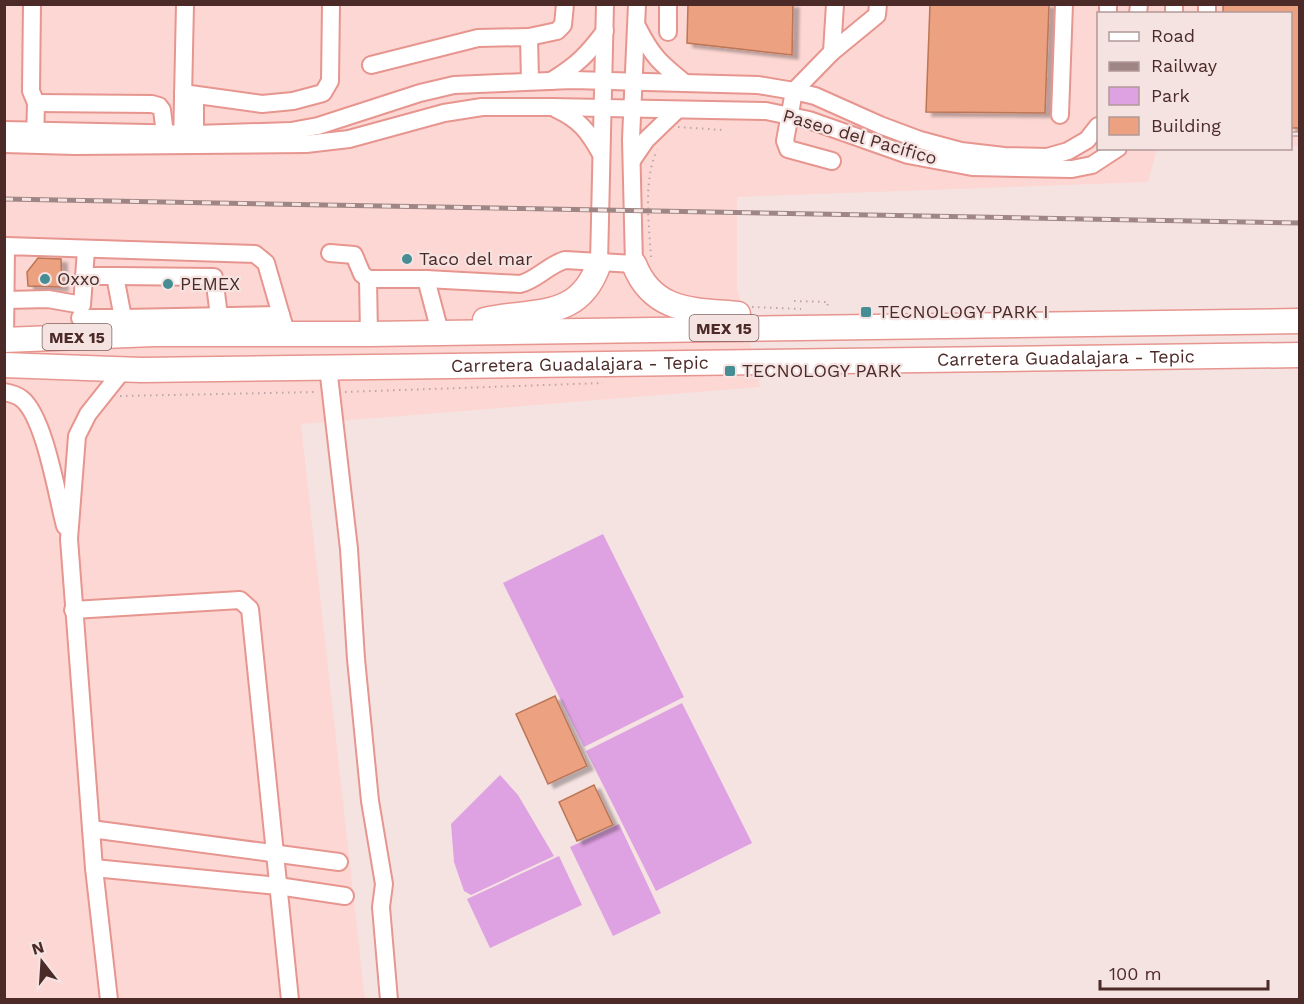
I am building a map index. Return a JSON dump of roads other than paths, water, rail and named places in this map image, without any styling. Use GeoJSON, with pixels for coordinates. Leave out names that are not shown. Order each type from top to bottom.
{"type":"FeatureCollection","features":[{"type":"Feature","properties":{"kind":"highway"},"geometry":{"type":"LineString","coordinates":[[444,332],[477,322],[563,308],[586,292],[599,263]]}},
{"type":"Feature","properties":{"kind":"highway"},"geometry":{"type":"LineString","coordinates":[[642,265],[640,280],[654,296],[668,303],[684,309],[741,314],[787,327]]}},
{"type":"Feature","properties":{"kind":"highway","name":"Carretera Guadalajara - Tepic"},"geometry":{"type":"LineString","coordinates":[[5,340],[53,338],[80,320],[154,334],[284,325],[369,334],[1299,321]]}},
{"type":"Feature","properties":{"kind":"highway"},"geometry":{"type":"LineString","coordinates":[[5,329],[53,338]]}},
{"type":"Feature","properties":{"kind":"highway","name":"Carretera Guadalajara - Tepic"},"geometry":{"type":"LineString","coordinates":[[4,365],[112,369],[1299,355]]}},
{"type":"Feature","properties":{"kind":"highway"},"geometry":{"type":"LineString","coordinates":[[4,374],[112,369]]}},
{"type":"Feature","properties":{"kind":"street"},"geometry":{"type":"LineString","coordinates":[[32,4],[31,91],[36,103],[35,138]]}},
{"type":"Feature","properties":{"kind":"street"},"geometry":{"type":"LineString","coordinates":[[181,139],[189,94],[185,4]]}},
{"type":"Feature","properties":{"kind":"street"},"geometry":{"type":"LineString","coordinates":[[189,94],[262,104],[293,101],[323,93],[330,81],[331,4]]}},
{"type":"Feature","properties":{"kind":"street"},"geometry":{"type":"LineString","coordinates":[[371,65],[478,38],[529,38],[557,31],[564,25],[565,4]]}},
{"type":"Feature","properties":{"kind":"street"},"geometry":{"type":"LineString","coordinates":[[599,263],[605,4]]}},
{"type":"Feature","properties":{"kind":"street"},"geometry":{"type":"LineString","coordinates":[[330,253],[354,255],[362,274],[368,279],[426,279],[520,284],[528,282],[555,263],[565,260],[642,265],[631,139],[637,4]]}},
{"type":"Feature","properties":{"kind":"street"},"geometry":{"type":"LineString","coordinates":[[668,4],[668,32]]}},
{"type":"Feature","properties":{"kind":"street"},"geometry":{"type":"LineString","coordinates":[[832,52],[835,4]]}},
{"type":"Feature","properties":{"kind":"street"},"geometry":{"type":"LineString","coordinates":[[832,161],[788,149],[785,141],[794,91],[832,52],[877,15],[878,4]]}},
{"type":"Feature","properties":{"kind":"street"},"geometry":{"type":"LineString","coordinates":[[1060,115],[1064,4]]}},
{"type":"Feature","properties":{"kind":"street"},"geometry":{"type":"LineString","coordinates":[[637,26],[650,52],[685,83]]}},
{"type":"Feature","properties":{"kind":"street"},"geometry":{"type":"LineString","coordinates":[[551,81],[586,57],[605,31]]}},
{"type":"Feature","properties":{"kind":"street"},"geometry":{"type":"LineString","coordinates":[[529,38],[530,81]]}},
{"type":"Feature","properties":{"kind":"street"},"geometry":{"type":"LineString","coordinates":[[181,139],[291,131],[318,126],[420,93],[454,85],[530,81],[634,82]]}},
{"type":"Feature","properties":{"kind":"street","name":"Paseo del Pacífico"},"geometry":{"type":"LineString","coordinates":[[634,82],[766,87],[794,91],[815,96],[920,140],[961,151],[1004,156],[1047,157],[1068,151],[1087,140],[1097,127]]}},
{"type":"Feature","properties":{"kind":"street"},"geometry":{"type":"LineString","coordinates":[[760,111],[769,104],[771,96],[766,87]]}},
{"type":"Feature","properties":{"kind":"street"},"geometry":{"type":"LineString","coordinates":[[809,120],[806,111],[809,100],[815,96]]}},
{"type":"Feature","properties":{"kind":"street"},"geometry":{"type":"LineString","coordinates":[[36,103],[152,104],[159,106],[181,139]]}},
{"type":"Feature","properties":{"kind":"street"},"geometry":{"type":"LineString","coordinates":[[75,139],[76,104]]}},
{"type":"Feature","properties":{"kind":"street"},"geometry":{"type":"LineString","coordinates":[[4,144],[35,138],[181,139],[306,144],[349,139],[444,113],[482,107],[603,108]]}},
{"type":"Feature","properties":{"kind":"street"},"geometry":{"type":"LineString","coordinates":[[552,107],[574,117],[602,147]]}},
{"type":"Feature","properties":{"kind":"street","name":"Paseo del Pacífico"},"geometry":{"type":"LineString","coordinates":[[603,108],[676,111],[722,109],[790,115],[908,155],[972,167],[1072,169],[1092,165],[1112,153]]}},
{"type":"Feature","properties":{"kind":"street"},"geometry":{"type":"LineString","coordinates":[[633,159],[646,140],[676,111]]}},
{"type":"Feature","properties":{"kind":"street"},"geometry":{"type":"LineString","coordinates":[[602,147],[609,129],[614,126],[626,130],[631,139]]}},
{"type":"Feature","properties":{"kind":"street"},"geometry":{"type":"LineString","coordinates":[[4,130],[35,138]]}},
{"type":"Feature","properties":{"kind":"street"},"geometry":{"type":"LineString","coordinates":[[1087,140],[1097,145]]}},
{"type":"Feature","properties":{"kind":"street"},"geometry":{"type":"LineString","coordinates":[[5,340],[5,246],[255,254],[266,263],[284,325],[219,316],[80,320],[48,299],[6,300]]}},
{"type":"Feature","properties":{"kind":"street"},"geometry":{"type":"LineString","coordinates":[[80,320],[86,250]]}},
{"type":"Feature","properties":{"kind":"street"},"geometry":{"type":"LineString","coordinates":[[210,253],[219,316]]}},
{"type":"Feature","properties":{"kind":"street"},"geometry":{"type":"LineString","coordinates":[[84,276],[214,278]]}},
{"type":"Feature","properties":{"kind":"street"},"geometry":{"type":"LineString","coordinates":[[115,276],[123,318]]}},
{"type":"Feature","properties":{"kind":"street"},"geometry":{"type":"LineString","coordinates":[[368,279],[369,334]]}},
{"type":"Feature","properties":{"kind":"street"},"geometry":{"type":"LineString","coordinates":[[426,279],[444,332]]}},
{"type":"Feature","properties":{"kind":"street"},"geometry":{"type":"LineString","coordinates":[[328,366],[349,549],[356,659],[370,801],[384,884],[381,907],[389,999]]}},
{"type":"Feature","properties":{"kind":"street"},"geometry":{"type":"LineString","coordinates":[[109,999],[94,868],[69,538],[77,436],[112,369]]}},
{"type":"Feature","properties":{"kind":"street"},"geometry":{"type":"LineString","coordinates":[[4,392],[21,398],[32,411],[40,428],[69,538]]}},
{"type":"Feature","properties":{"kind":"street"},"geometry":{"type":"LineString","coordinates":[[73,610],[240,600],[250,609],[290,999]]}},
{"type":"Feature","properties":{"kind":"street"},"geometry":{"type":"LineString","coordinates":[[91,829],[339,862]]}},
{"type":"Feature","properties":{"kind":"street"},"geometry":{"type":"LineString","coordinates":[[94,868],[278,886],[345,896]]}},
{"type":"Feature","properties":{"kind":"railway"},"geometry":{"type":"LineString","coordinates":[[1292,134],[1300,134]]}},
{"type":"Feature","properties":{"kind":"railway"},"geometry":{"type":"LineString","coordinates":[[4,199],[1300,223]]}},
{"type":"Feature","properties":{"kind":"place","name":"Taco del mar"},"geometry":{"type":"Point","coordinates":[407,259]}},
{"type":"Feature","properties":{"kind":"place","name":"Oxxo"},"geometry":{"type":"Point","coordinates":[45,279]}},
{"type":"Feature","properties":{"kind":"place","name":"PEMEX"},"geometry":{"type":"Point","coordinates":[168,284]}},
{"type":"Feature","properties":{"kind":"place","name":"TECNOLOGY PARK I"},"geometry":{"type":"Point","coordinates":[866,312]}},
{"type":"Feature","properties":{"kind":"place","name":"TECNOLOGY PARK"},"geometry":{"type":"Point","coordinates":[730,371]}}]}
